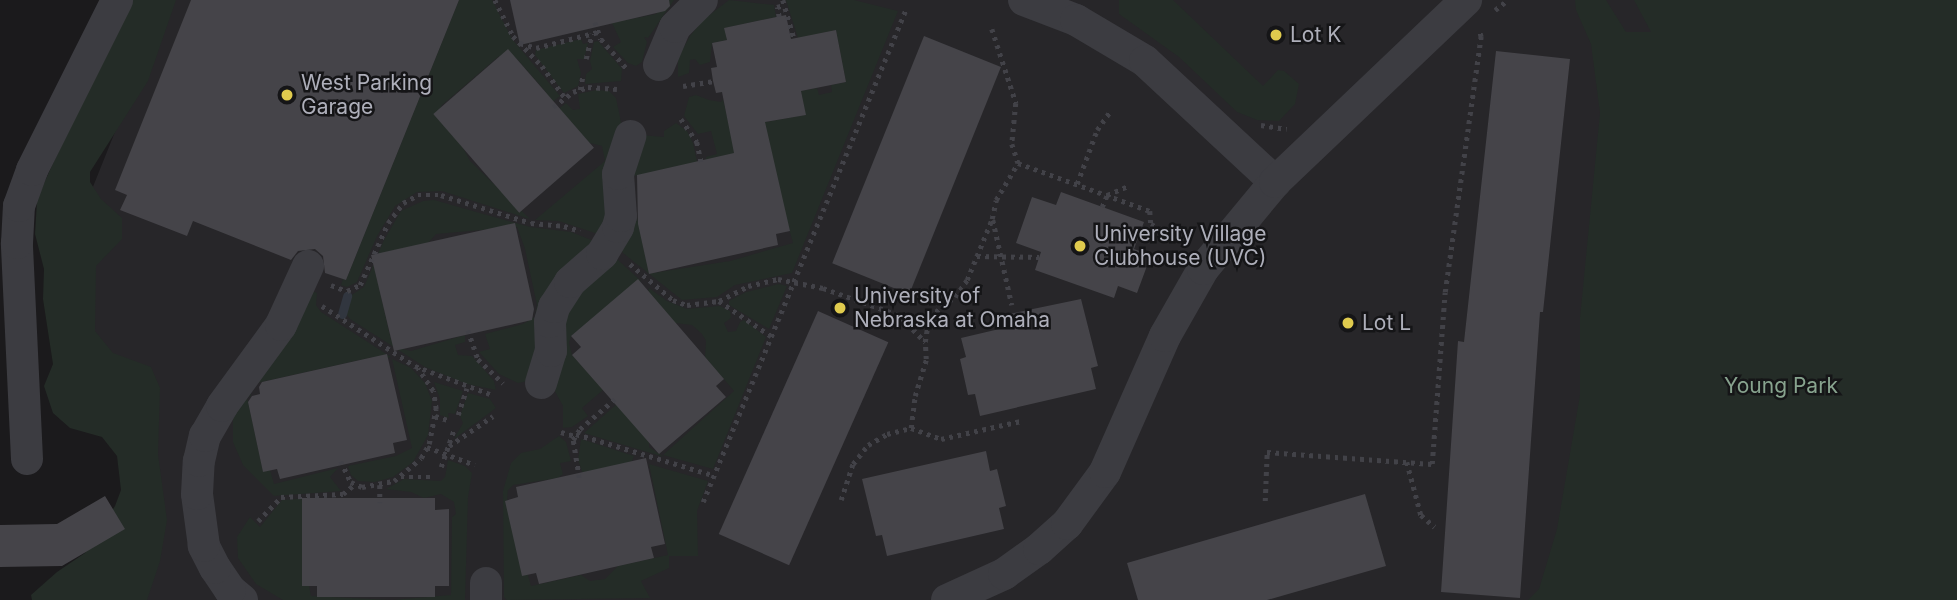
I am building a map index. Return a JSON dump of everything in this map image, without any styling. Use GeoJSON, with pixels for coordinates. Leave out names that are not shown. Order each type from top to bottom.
{"type":"FeatureCollection","features":[{"type":"Feature","properties":{"kind":"street"},"geometry":{"type":"LineString","coordinates":[[27,459],[17,243],[19,206],[32,170],[117,0]]}},
{"type":"Feature","properties":{"kind":"street"},"geometry":{"type":"LineString","coordinates":[[644,68],[675,26],[702,0]]}},
{"type":"Feature","properties":{"kind":"street"},"geometry":{"type":"LineString","coordinates":[[1024,0],[1076,20],[1146,61],[1275,182]]}},
{"type":"Feature","properties":{"kind":"street"},"geometry":{"type":"LineString","coordinates":[[947,600],[1004,574],[1039,549],[1067,524],[1091,495],[1118,448],[1180,306],[1211,259],[1275,182],[1471,13]]}},
{"type":"Feature","properties":{"kind":"street"},"geometry":{"type":"LineString","coordinates":[[541,383],[551,351],[550,322],[554,307],[569,282],[608,246],[621,216],[618,174],[630,136]]}},
{"type":"Feature","properties":{"kind":"street"},"geometry":{"type":"LineString","coordinates":[[242,600],[230,590],[204,546],[197,494],[199,461],[205,436],[222,406],[316,274]]}},
{"type":"Feature","properties":{"kind":"path"},"geometry":{"type":"LineString","coordinates":[[495,0],[506,26],[542,66],[565,98]]}},
{"type":"Feature","properties":{"kind":"path"},"geometry":{"type":"LineString","coordinates":[[779,17],[777,7],[784,3],[794,38]]}},
{"type":"Feature","properties":{"kind":"path"},"geometry":{"type":"LineString","coordinates":[[703,502],[906,9]]}},
{"type":"Feature","properties":{"kind":"path"},"geometry":{"type":"LineString","coordinates":[[1265,501],[1267,453],[1432,464],[1445,292],[1481,37],[1471,13]]}},
{"type":"Feature","properties":{"kind":"path"},"geometry":{"type":"LineString","coordinates":[[586,59],[595,32],[594,22]]}},
{"type":"Feature","properties":{"kind":"path"},"geometry":{"type":"LineString","coordinates":[[316,274],[347,291],[360,285],[380,239],[398,208],[410,198],[425,194],[448,197],[531,223],[573,228],[608,246],[673,300],[687,305],[719,301],[761,282],[793,281],[823,288],[901,316],[929,317],[955,297],[967,280],[992,219],[996,200],[1018,163],[1012,144],[1016,103],[992,29]]}},
{"type":"Feature","properties":{"kind":"path"},"geometry":{"type":"LineString","coordinates":[[519,42],[536,48],[595,32]]}},
{"type":"Feature","properties":{"kind":"path"},"geometry":{"type":"LineString","coordinates":[[595,32],[644,68]]}},
{"type":"Feature","properties":{"kind":"path"},"geometry":{"type":"LineString","coordinates":[[580,90],[583,74]]}},
{"type":"Feature","properties":{"kind":"path"},"geometry":{"type":"LineString","coordinates":[[682,86],[713,81]]}},
{"type":"Feature","properties":{"kind":"path"},"geometry":{"type":"LineString","coordinates":[[553,107],[580,90],[603,86],[617,89]]}},
{"type":"Feature","properties":{"kind":"path"},"geometry":{"type":"LineString","coordinates":[[1077,184],[1097,130],[1109,113]]}},
{"type":"Feature","properties":{"kind":"path"},"geometry":{"type":"LineString","coordinates":[[681,119],[697,142],[702,165]]}},
{"type":"Feature","properties":{"kind":"path"},"geometry":{"type":"LineString","coordinates":[[1252,122],[1269,128],[1294,127]]}},
{"type":"Feature","properties":{"kind":"path"},"geometry":{"type":"LineString","coordinates":[[1018,163],[1150,211],[1151,224],[1177,234],[1211,259]]}},
{"type":"Feature","properties":{"kind":"path"},"geometry":{"type":"LineString","coordinates":[[1102,207],[1107,195],[1126,187]]}},
{"type":"Feature","properties":{"kind":"path"},"geometry":{"type":"LineString","coordinates":[[992,219],[1012,305]]}},
{"type":"Feature","properties":{"kind":"path"},"geometry":{"type":"LineString","coordinates":[[977,256],[1039,257]]}},
{"type":"Feature","properties":{"kind":"path"},"geometry":{"type":"LineString","coordinates":[[320,301],[326,310],[415,366],[467,388],[490,394]]}},
{"type":"Feature","properties":{"kind":"path"},"geometry":{"type":"LineString","coordinates":[[719,301],[771,336]]}},
{"type":"Feature","properties":{"kind":"path"},"geometry":{"type":"LineString","coordinates":[[901,316],[925,342]]}},
{"type":"Feature","properties":{"kind":"path"},"geometry":{"type":"LineString","coordinates":[[911,428],[915,396],[926,359],[925,342],[929,317]]}},
{"type":"Feature","properties":{"kind":"path"},"geometry":{"type":"LineString","coordinates":[[468,330],[478,359],[503,383]]}},
{"type":"Feature","properties":{"kind":"path"},"geometry":{"type":"LineString","coordinates":[[400,477],[427,447],[435,416],[433,391],[415,366]]}},
{"type":"Feature","properties":{"kind":"path"},"geometry":{"type":"LineString","coordinates":[[458,415],[467,388]]}},
{"type":"Feature","properties":{"kind":"path"},"geometry":{"type":"LineString","coordinates":[[579,478],[573,450],[576,435],[616,398]]}},
{"type":"Feature","properties":{"kind":"path"},"geometry":{"type":"LineString","coordinates":[[435,416],[448,420]]}},
{"type":"Feature","properties":{"kind":"path"},"geometry":{"type":"LineString","coordinates":[[449,446],[493,416]]}},
{"type":"Feature","properties":{"kind":"path"},"geometry":{"type":"LineString","coordinates":[[841,500],[853,464],[868,445],[887,434],[911,428],[941,439],[1021,421]]}},
{"type":"Feature","properties":{"kind":"path"},"geometry":{"type":"LineString","coordinates":[[441,467],[454,429]]}},
{"type":"Feature","properties":{"kind":"path"},"geometry":{"type":"LineString","coordinates":[[561,432],[713,475]]}},
{"type":"Feature","properties":{"kind":"path"},"geometry":{"type":"LineString","coordinates":[[427,447],[475,465]]}},
{"type":"Feature","properties":{"kind":"path"},"geometry":{"type":"LineString","coordinates":[[341,461],[346,475],[362,487],[380,485],[400,477],[430,477]]}},
{"type":"Feature","properties":{"kind":"path"},"geometry":{"type":"LineString","coordinates":[[1407,462],[1421,515],[1435,527]]}},
{"type":"Feature","properties":{"kind":"path"},"geometry":{"type":"LineString","coordinates":[[258,521],[281,497],[343,494],[355,484]]}},
{"type":"Feature","properties":{"kind":"path"},"geometry":{"type":"LineString","coordinates":[[380,485],[380,503]]}},
{"type":"Feature","properties":{"kind":"shaded area","name":"University of Nebraska at Omaha"},"geometry":{"type":"Polygon","coordinates":[[[168,0],[1957,0],[1600,600],[144,600],[144,445],[86,377],[82,214],[168,0]]]}},
{"type":"Feature","properties":{"kind":"green space"},"geometry":{"type":"Polygon","coordinates":[[[133,0],[176,0],[148,81],[90,172],[90,182],[101,199],[122,218],[122,239],[96,266],[95,331],[113,353],[151,367],[160,388],[158,454],[167,520],[160,561],[147,600],[32,600],[31,595],[57,572],[85,553],[115,506],[121,490],[117,456],[102,437],[70,428],[53,413],[44,386],[53,364],[43,299],[44,269],[35,234],[37,201],[45,181],[90,83],[133,0]]]}},
{"type":"Feature","properties":{"kind":"green space"},"geometry":{"type":"Polygon","coordinates":[[[459,0],[492,0],[512,39],[560,96],[550,104],[545,91],[517,59],[503,60],[499,56],[441,106],[470,161],[530,219],[442,191],[417,192],[395,206],[377,236],[357,282],[347,287],[341,285],[343,279],[346,280],[459,0]]]}},
{"type":"Feature","properties":{"kind":"green space"},"geometry":{"type":"Polygon","coordinates":[[[664,0],[674,0],[648,38],[644,37],[647,42],[642,62],[636,66],[628,63],[613,47],[621,42],[612,23],[656,14],[664,0]]]}},
{"type":"Feature","properties":{"kind":"green space"},"geometry":{"type":"Polygon","coordinates":[[[729,0],[774,5],[776,17],[725,28],[727,40],[712,43],[710,62],[700,65],[695,59],[690,60],[689,73],[678,77],[678,58],[690,36],[703,20],[729,0]]]}},
{"type":"Feature","properties":{"kind":"green space"},"geometry":{"type":"Polygon","coordinates":[[[786,0],[854,0],[898,11],[792,273],[735,285],[717,297],[682,300],[623,253],[618,243],[627,191],[641,135],[664,137],[664,131],[676,123],[687,131],[693,143],[698,166],[633,176],[630,186],[647,262],[653,273],[730,261],[793,243],[788,225],[706,164],[706,157],[717,154],[711,131],[698,134],[684,116],[689,97],[696,95],[721,102],[723,99],[727,116],[744,126],[805,115],[801,91],[817,88],[819,95],[832,92],[831,85],[846,82],[836,30],[798,38],[786,0]]]}},
{"type":"Feature","properties":{"kind":"green space"},"geometry":{"type":"Polygon","coordinates":[[[1119,0],[1173,0],[1263,86],[1278,70],[1284,71],[1299,84],[1295,104],[1279,121],[1257,120],[1237,112],[1179,57],[1119,14],[1119,0]]]}},
{"type":"Feature","properties":{"kind":"green space","name":"Young Park"},"geometry":{"type":"Polygon","coordinates":[[[1575,0],[1606,0],[1626,32],[1651,32],[1634,0],[1957,0],[1957,600],[1528,600],[1539,589],[1557,529],[1580,395],[1580,318],[1600,113],[1591,44],[1576,10],[1575,0]]]}},
{"type":"Feature","properties":{"kind":"green space"},"geometry":{"type":"Polygon","coordinates":[[[581,39],[583,44],[588,43],[584,59],[577,59],[581,73],[578,86],[564,93],[535,55],[536,50],[581,39]]]}},
{"type":"Feature","properties":{"kind":"green space"},"geometry":{"type":"Polygon","coordinates":[[[598,41],[622,69],[621,81],[585,84],[586,74],[592,69],[590,61],[594,42],[598,41]]]}},
{"type":"Feature","properties":{"kind":"green space"},"geometry":{"type":"Polygon","coordinates":[[[596,90],[609,91],[616,98],[623,132],[614,196],[598,234],[559,221],[535,220],[605,161],[602,146],[590,143],[556,111],[566,103],[573,110],[580,109],[578,94],[596,90]]]}},
{"type":"Feature","properties":{"kind":"green space"},"geometry":{"type":"Polygon","coordinates":[[[434,200],[530,227],[571,232],[594,241],[545,310],[528,381],[518,383],[499,374],[479,352],[490,349],[485,334],[523,324],[535,317],[537,305],[525,249],[517,227],[436,234],[428,243],[386,252],[374,266],[391,340],[400,339],[403,349],[411,351],[465,335],[465,342],[455,345],[458,355],[472,356],[494,381],[496,390],[467,384],[425,367],[350,319],[345,312],[350,296],[364,287],[384,240],[401,211],[423,201],[434,200]]]}},
{"type":"Feature","properties":{"kind":"green space"},"geometry":{"type":"Polygon","coordinates":[[[607,259],[618,260],[641,281],[571,336],[569,343],[572,355],[611,397],[603,390],[582,408],[588,416],[572,427],[563,428],[563,406],[551,384],[557,319],[607,259]]]}},
{"type":"Feature","properties":{"kind":"green space"},"geometry":{"type":"Polygon","coordinates":[[[779,284],[787,286],[769,329],[729,305],[729,301],[746,292],[779,284]]]}},
{"type":"Feature","properties":{"kind":"green space"},"geometry":{"type":"Polygon","coordinates":[[[649,288],[667,301],[687,309],[720,306],[730,311],[731,318],[724,323],[728,332],[736,331],[744,320],[766,337],[713,469],[663,455],[734,391],[705,357],[706,341],[702,334],[692,325],[675,323],[648,291],[649,288]]]}},
{"type":"Feature","properties":{"kind":"green space"},"geometry":{"type":"Polygon","coordinates":[[[311,291],[317,293],[316,305],[321,312],[391,357],[375,361],[373,357],[257,383],[311,291]]]}},
{"type":"Feature","properties":{"kind":"green space"},"geometry":{"type":"Polygon","coordinates":[[[392,359],[411,368],[425,383],[432,401],[428,435],[413,462],[393,477],[375,482],[358,481],[351,475],[348,466],[396,456],[412,448],[392,359]]]}},
{"type":"Feature","properties":{"kind":"green space"},"geometry":{"type":"Polygon","coordinates":[[[434,382],[463,391],[455,414],[448,413],[449,418],[440,415],[440,399],[434,382]]]}},
{"type":"Feature","properties":{"kind":"green space"},"geometry":{"type":"Polygon","coordinates":[[[250,388],[251,396],[247,397],[263,471],[270,470],[274,484],[338,468],[330,477],[341,491],[274,496],[243,465],[233,442],[233,416],[250,388]]]}},
{"type":"Feature","properties":{"kind":"green space"},"geometry":{"type":"Polygon","coordinates":[[[468,393],[490,399],[496,408],[454,439],[463,423],[460,416],[468,393]]]}},
{"type":"Feature","properties":{"kind":"green space"},"geometry":{"type":"Polygon","coordinates":[[[619,402],[649,442],[649,447],[664,457],[584,433],[619,402]]]}},
{"type":"Feature","properties":{"kind":"green space"},"geometry":{"type":"Polygon","coordinates":[[[559,436],[566,442],[571,461],[560,463],[563,474],[558,478],[513,485],[508,490],[507,501],[531,586],[581,575],[590,581],[605,579],[618,566],[668,555],[649,464],[708,481],[697,511],[698,556],[669,556],[669,568],[641,581],[650,598],[507,600],[504,597],[503,491],[511,463],[521,453],[540,449],[559,436]]]}},
{"type":"Feature","properties":{"kind":"green space"},"geometry":{"type":"Polygon","coordinates":[[[581,439],[634,456],[632,461],[584,477],[578,460],[581,439]]]}},
{"type":"Feature","properties":{"kind":"green space"},"geometry":{"type":"Polygon","coordinates":[[[448,460],[465,466],[472,473],[468,497],[465,600],[392,600],[451,595],[452,517],[456,514],[454,502],[441,494],[424,498],[411,492],[386,489],[404,479],[441,481],[445,477],[448,460]]]}},
{"type":"Feature","properties":{"kind":"green space"},"geometry":{"type":"Polygon","coordinates":[[[310,498],[302,510],[302,585],[309,586],[311,596],[392,600],[283,600],[256,584],[238,558],[237,537],[250,517],[260,527],[282,500],[310,498]]]}},
{"type":"Feature","properties":{"kind":"building","name":"West Parking Garage"},"geometry":{"type":"Polygon","coordinates":[[[191,0],[459,0],[346,280],[325,273],[323,256],[315,249],[298,251],[291,260],[193,221],[187,236],[120,210],[127,195],[115,190],[191,0]]]}},
{"type":"Feature","properties":{"kind":"building"},"geometry":{"type":"Polygon","coordinates":[[[510,0],[669,0],[670,6],[665,11],[520,45],[510,0]]]}},
{"type":"Feature","properties":{"kind":"building"},"geometry":{"type":"Polygon","coordinates":[[[786,15],[791,39],[836,30],[846,82],[801,91],[806,115],[765,122],[790,231],[776,234],[778,245],[649,274],[638,224],[637,175],[734,153],[722,92],[716,93],[713,81],[711,68],[717,67],[712,43],[727,40],[724,28],[786,15]]]}},
{"type":"Feature","properties":{"kind":"building"},"geometry":{"type":"Polygon","coordinates":[[[924,36],[1001,67],[909,294],[832,263],[924,36]]]}},
{"type":"Feature","properties":{"kind":"building"},"geometry":{"type":"Polygon","coordinates":[[[508,49],[594,148],[519,213],[433,114],[508,49]]]}},
{"type":"Feature","properties":{"kind":"building"},"geometry":{"type":"Polygon","coordinates":[[[1496,51],[1570,59],[1543,312],[1540,312],[1520,598],[1441,592],[1458,341],[1464,342],[1496,51]]]}},
{"type":"Feature","properties":{"kind":"building","name":"University Village Clubhouse (UVC)"},"geometry":{"type":"Polygon","coordinates":[[[1061,192],[1144,222],[1134,249],[1151,255],[1137,293],[1118,286],[1114,298],[1035,270],[1041,252],[1016,243],[1032,197],[1056,205],[1061,192]]]}},
{"type":"Feature","properties":{"kind":"building"},"geometry":{"type":"Polygon","coordinates":[[[515,223],[534,309],[532,320],[394,351],[371,255],[515,223]]]}},
{"type":"Feature","properties":{"kind":"building"},"geometry":{"type":"Polygon","coordinates":[[[638,279],[724,379],[716,386],[726,397],[659,454],[572,355],[581,347],[571,336],[638,279]]]}},
{"type":"Feature","properties":{"kind":"building"},"geometry":{"type":"Polygon","coordinates":[[[1081,299],[1098,366],[1091,368],[1096,389],[980,416],[975,394],[968,395],[960,359],[966,357],[961,338],[1012,326],[1009,314],[1081,299]]]}},
{"type":"Feature","properties":{"kind":"building"},"geometry":{"type":"Polygon","coordinates":[[[818,311],[888,342],[789,565],[719,534],[818,311]]]}},
{"type":"Feature","properties":{"kind":"building"},"geometry":{"type":"Polygon","coordinates":[[[387,354],[407,440],[393,443],[395,453],[280,479],[277,469],[263,472],[248,402],[252,396],[260,394],[259,387],[262,382],[387,354]]]}},
{"type":"Feature","properties":{"kind":"building"},"geometry":{"type":"Polygon","coordinates":[[[986,451],[990,471],[997,469],[1006,506],[999,508],[1004,529],[887,556],[882,535],[876,536],[862,479],[986,451]]]}},
{"type":"Feature","properties":{"kind":"building"},"geometry":{"type":"Polygon","coordinates":[[[646,458],[665,544],[651,547],[654,558],[539,584],[536,573],[522,576],[505,501],[518,497],[516,487],[646,458]]]}},
{"type":"Feature","properties":{"kind":"building"},"geometry":{"type":"Polygon","coordinates":[[[1365,494],[1386,566],[1267,600],[1138,600],[1127,563],[1365,494]]]}},
{"type":"Feature","properties":{"kind":"building"},"geometry":{"type":"Polygon","coordinates":[[[105,496],[125,529],[62,566],[0,567],[0,525],[57,524],[105,496]]]}},
{"type":"Feature","properties":{"kind":"building"},"geometry":{"type":"Polygon","coordinates":[[[302,498],[435,498],[435,510],[449,509],[449,586],[435,586],[435,597],[317,597],[317,586],[302,586],[302,498]]]}},
{"type":"Feature","properties":{"kind":"waterway"},"geometry":{"type":"LineString","coordinates":[[342,314],[347,296]]}},
{"type":"Feature","properties":{"kind":"place","name":"Lot K"},"geometry":{"type":"Point","coordinates":[1276,35]}},
{"type":"Feature","properties":{"kind":"place","name":"West Parking Garage"},"geometry":{"type":"Point","coordinates":[287,95]}},
{"type":"Feature","properties":{"kind":"place","name":"University Village Clubhouse (UVC)"},"geometry":{"type":"Point","coordinates":[1080,246]}},
{"type":"Feature","properties":{"kind":"place","name":"University of Nebraska at Omaha"},"geometry":{"type":"Point","coordinates":[840,308]}},
{"type":"Feature","properties":{"kind":"place","name":"Lot L"},"geometry":{"type":"Point","coordinates":[1348,323]}}]}
